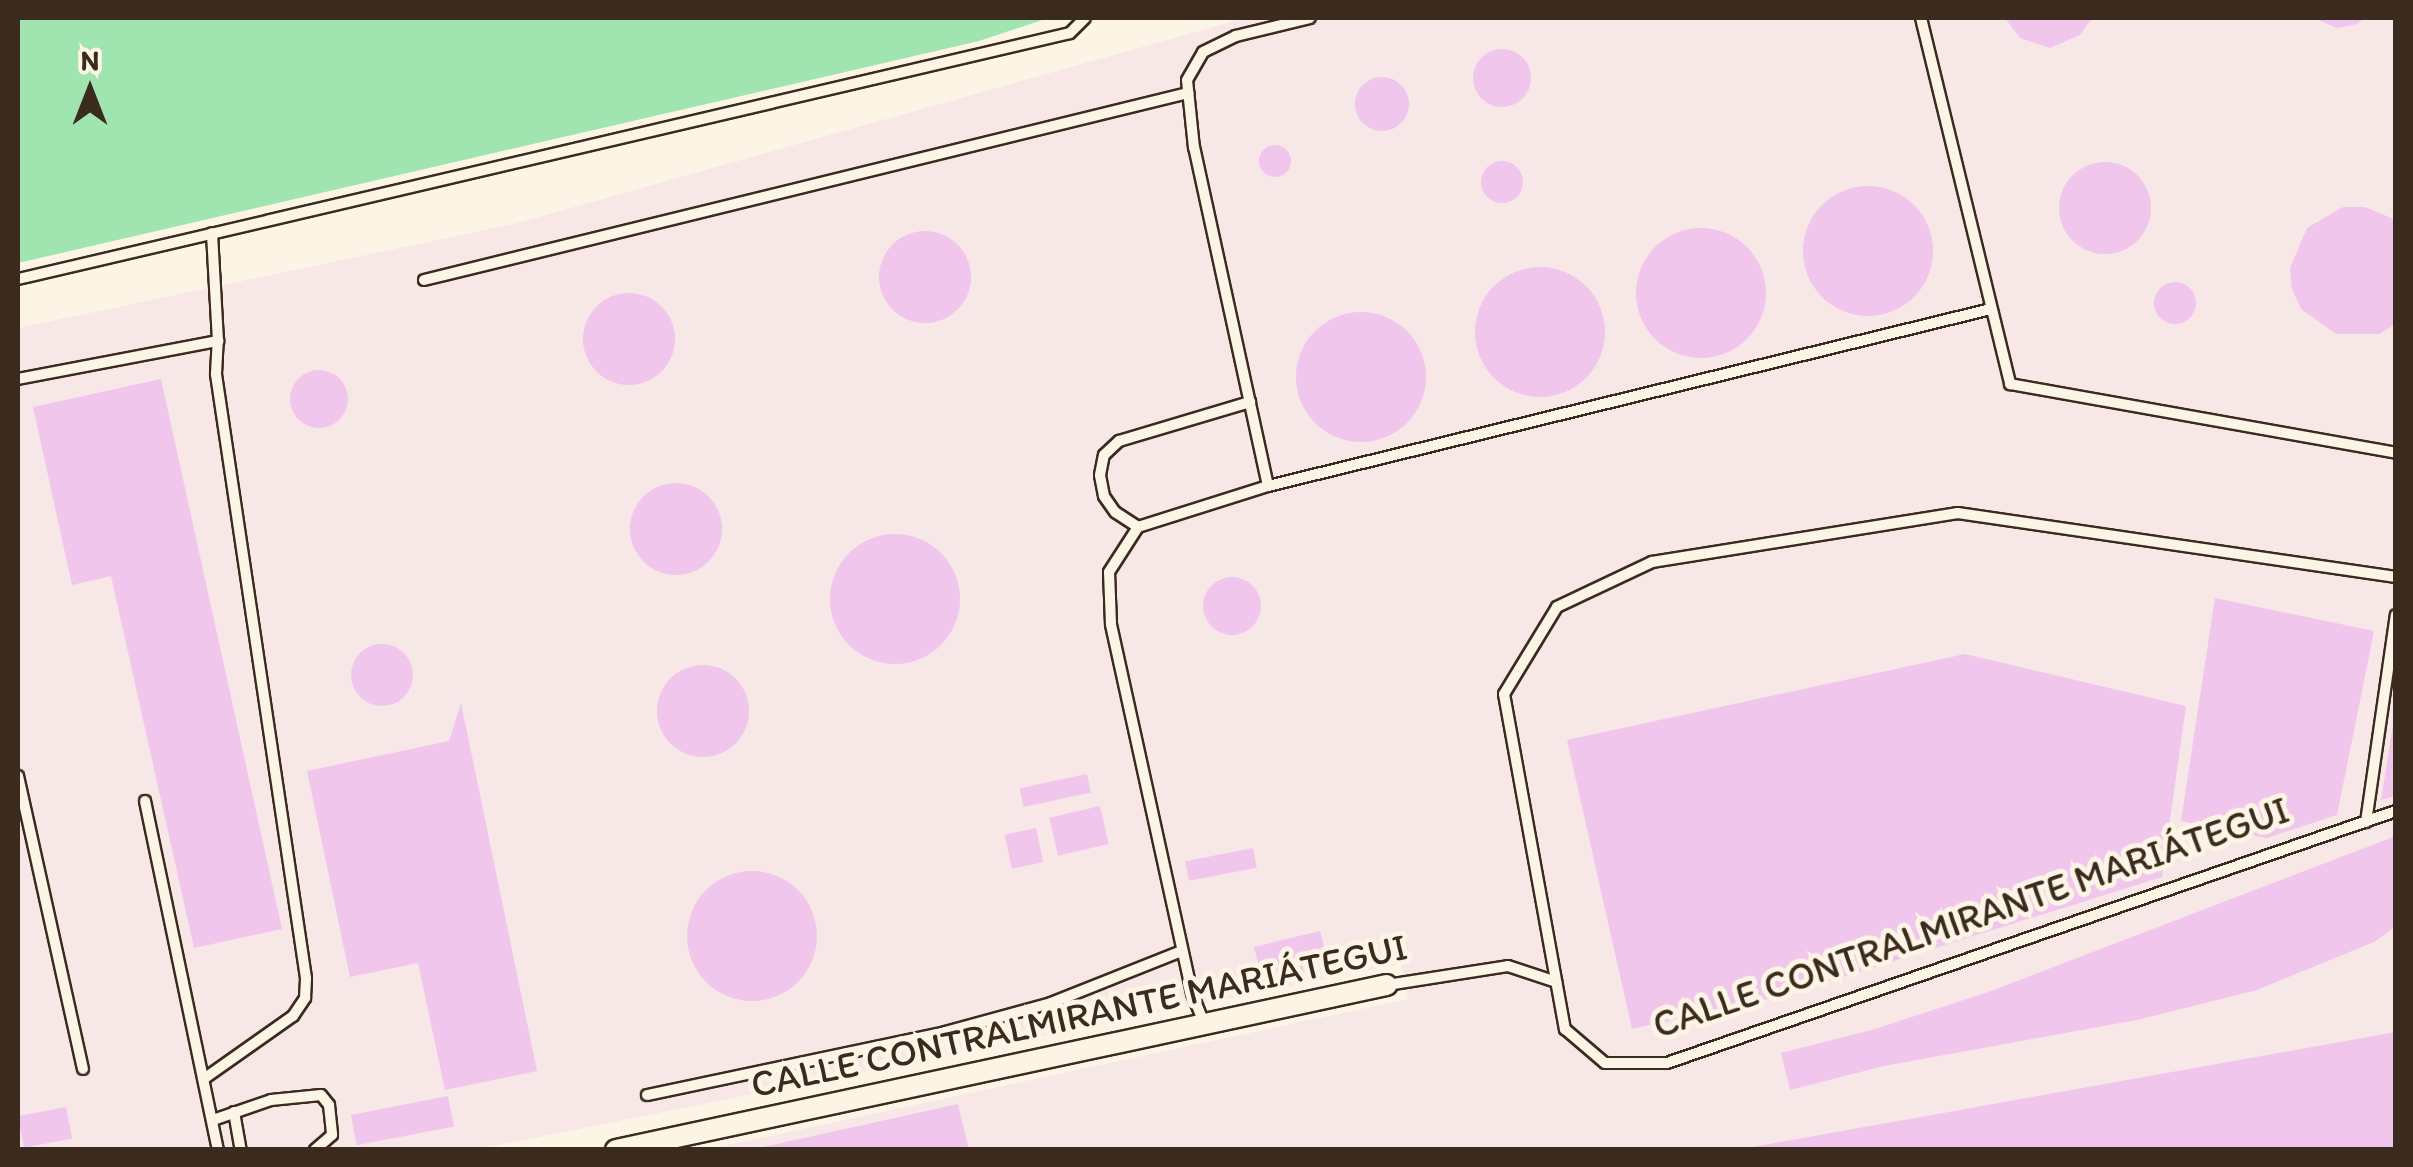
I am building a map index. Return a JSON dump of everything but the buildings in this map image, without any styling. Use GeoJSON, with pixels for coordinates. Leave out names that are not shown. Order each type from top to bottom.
{"type":"FeatureCollection","features":[{"type":"Feature","properties":{"kind":"street","name":"CALLE CONTRALMIRANTE MARIÁTEGUI"},"geometry":{"type":"LineString","coordinates":[[616,1150],[1387,986]]}},
{"type":"Feature","properties":{"kind":"lane"},"geometry":{"type":"LineString","coordinates":[[18,278],[1070,32],[1085,18]]}},
{"type":"Feature","properties":{"kind":"lane"},"geometry":{"type":"LineString","coordinates":[[1268,486],[1194,148],[1187,80],[1203,52],[1236,36],[1310,18]]}},
{"type":"Feature","properties":{"kind":"lane"},"geometry":{"type":"LineString","coordinates":[[1921,18],[2010,384],[2396,453]]}},
{"type":"Feature","properties":{"kind":"lane"},"geometry":{"type":"LineString","coordinates":[[424,280],[1188,93]]}},
{"type":"Feature","properties":{"kind":"lane"},"geometry":{"type":"LineString","coordinates":[[205,1078],[293,1016],[305,998],[306,978],[216,374],[212,233]]}},
{"type":"Feature","properties":{"kind":"lane"},"geometry":{"type":"LineString","coordinates":[[1204,1023],[1182,951],[1111,624],[1109,572],[1138,527],[1268,486],[1992,309]]}},
{"type":"Feature","properties":{"kind":"lane"},"geometry":{"type":"LineString","coordinates":[[18,379],[218,342]]}},
{"type":"Feature","properties":{"kind":"lane"},"geometry":{"type":"LineString","coordinates":[[1138,527],[1114,512],[1104,496],[1100,475],[1104,454],[1119,441],[1250,402]]}},
{"type":"Feature","properties":{"kind":"lane","name":"CALLE CONTRALMIRANTE MARIÁTEGUI"},"geometry":{"type":"LineString","coordinates":[[2396,578],[1958,513],[1652,562],[1557,607],[1504,694],[1565,1029],[1605,1063],[1667,1063],[2396,812]]}},
{"type":"Feature","properties":{"kind":"lane"},"geometry":{"type":"LineString","coordinates":[[2366,822],[2396,615]]}},
{"type":"Feature","properties":{"kind":"lane"},"geometry":{"type":"LineString","coordinates":[[18,776],[82,1069]]}},
{"type":"Feature","properties":{"kind":"lane"},"geometry":{"type":"LineString","coordinates":[[145,801],[218,1150]]}},
{"type":"Feature","properties":{"kind":"lane"},"geometry":{"type":"LineString","coordinates":[[647,1095],[1051,1003],[1182,951]]}},
{"type":"Feature","properties":{"kind":"lane","name":"CALLE CONTRALMIRANTE MARIÁTEGUI"},"geometry":{"type":"LineString","coordinates":[[1387,986],[1508,966],[1556,982]]}},
{"type":"Feature","properties":{"kind":"lane"},"geometry":{"type":"LineString","coordinates":[[213,1120],[288,1096],[321,1095],[329,1105],[332,1134],[316,1150]]}},
{"type":"Feature","properties":{"kind":"lane"},"geometry":{"type":"LineString","coordinates":[[234,1112],[241,1150]]}},
{"type":"Feature","properties":{"kind":"shaded area"},"geometry":{"type":"Polygon","coordinates":[[[1245,18],[2395,18],[2395,1149],[709,1149],[1408,999],[1401,964],[479,1149],[18,1149],[18,328],[514,224],[1245,18]]]}},
{"type":"Feature","properties":{"kind":"green space"},"geometry":{"type":"Polygon","coordinates":[[[18,18],[1048,18],[979,41],[18,263],[18,18]]]}}]}
